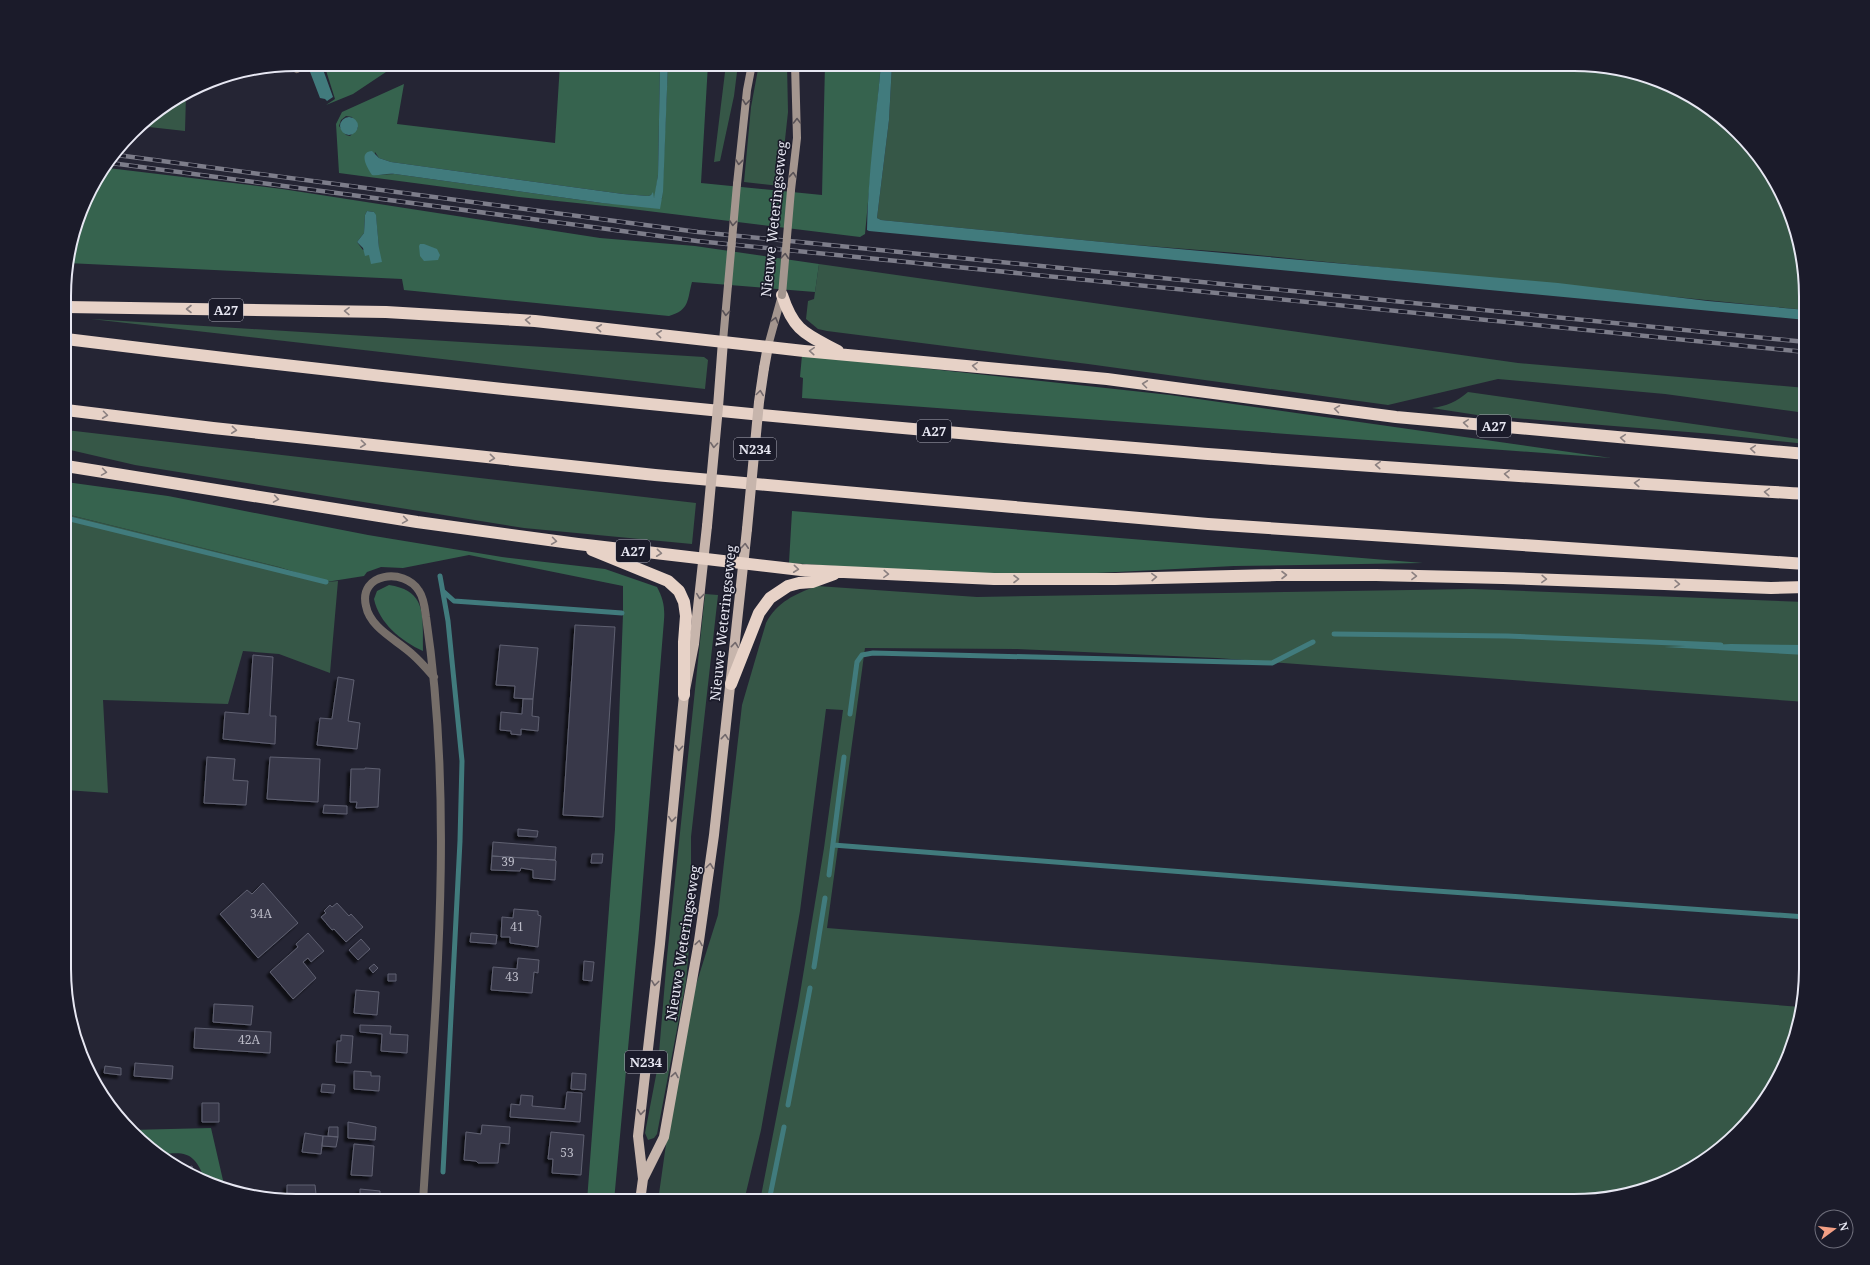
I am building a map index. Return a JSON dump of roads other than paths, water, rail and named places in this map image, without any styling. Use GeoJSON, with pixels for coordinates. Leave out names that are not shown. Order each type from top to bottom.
{"type":"FeatureCollection","features":[{"type":"Feature","properties":{"kind":"highway","name":"A27"},"geometry":{"type":"LineString","coordinates":[[782,295],[788,314],[796,326],[810,336],[843,354]]}},
{"type":"Feature","properties":{"kind":"highway","name":"A27"},"geometry":{"type":"LineString","coordinates":[[71,307],[386,312],[535,321],[843,354],[1130,382],[1396,417],[1799,453]]}},
{"type":"Feature","properties":{"kind":"highway","name":"A27"},"geometry":{"type":"LineString","coordinates":[[71,340],[244,361],[656,405],[927,430],[1197,453],[1799,494]]}},
{"type":"Feature","properties":{"kind":"highway"},"geometry":{"type":"LineString","coordinates":[[71,411],[221,429],[647,474],[926,500],[1208,524],[1799,564]]}},
{"type":"Feature","properties":{"kind":"highway","name":"A27"},"geometry":{"type":"LineString","coordinates":[[71,467],[417,522],[578,544],[839,572],[994,579],[1115,579],[1277,575],[1376,575],[1771,588],[1799,587]]}},
{"type":"Feature","properties":{"kind":"highway","name":"A27"},"geometry":{"type":"LineString","coordinates":[[578,544],[668,581],[679,591],[684,602],[686,616],[684,695]]}},
{"type":"Feature","properties":{"kind":"highway","name":"A27"},"geometry":{"type":"LineString","coordinates":[[731,684],[759,613],[770,598],[788,586],[812,582],[839,572]]}},
{"type":"Feature","properties":{"kind":"main road","name":"Nieuwe Weteringseweg"},"geometry":{"type":"LineString","coordinates":[[644,1179],[638,1136],[660,944],[684,695],[694,644],[704,558],[737,184],[751,71]]}},
{"type":"Feature","properties":{"kind":"main road","name":"Nieuwe Weteringseweg"},"geometry":{"type":"LineString","coordinates":[[641,1194],[644,1179],[664,1137],[693,982],[714,835],[744,563],[759,402],[768,346],[782,295],[797,138],[795,71]]}},
{"type":"Feature","properties":{"kind":"street"},"geometry":{"type":"LineString","coordinates":[[423,1194],[438,970],[442,813],[440,749],[434,677],[426,617],[420,592],[413,584],[404,579],[383,577],[375,580],[366,592],[364,600],[367,611],[384,631],[413,654],[434,677]]}},
{"type":"Feature","properties":{"kind":"waterway"},"geometry":{"type":"LineString","coordinates":[[71,519],[326,582]]}},
{"type":"Feature","properties":{"kind":"waterway"},"geometry":{"type":"LineString","coordinates":[[440,576],[448,621],[462,761],[460,841],[443,1172]]}},
{"type":"Feature","properties":{"kind":"waterway"},"geometry":{"type":"LineString","coordinates":[[444,592],[454,601],[622,613]]}},
{"type":"Feature","properties":{"kind":"waterway"},"geometry":{"type":"LineString","coordinates":[[1334,634],[1507,636],[1721,645]]}},
{"type":"Feature","properties":{"kind":"waterway"},"geometry":{"type":"LineString","coordinates":[[850,714],[857,662],[862,655],[873,653],[1272,663],[1313,642]]}},
{"type":"Feature","properties":{"kind":"waterway"},"geometry":{"type":"LineString","coordinates":[[829,875],[844,757]]}},
{"type":"Feature","properties":{"kind":"waterway"},"geometry":{"type":"LineString","coordinates":[[833,845],[1393,888],[1799,917]]}},
{"type":"Feature","properties":{"kind":"waterway"},"geometry":{"type":"LineString","coordinates":[[814,967],[825,898]]}},
{"type":"Feature","properties":{"kind":"waterway"},"geometry":{"type":"LineString","coordinates":[[788,1105],[810,988]]}},
{"type":"Feature","properties":{"kind":"waterway"},"geometry":{"type":"LineString","coordinates":[[770,1194],[784,1127]]}},
{"type":"Feature","properties":{"kind":"railway"},"geometry":{"type":"LineString","coordinates":[[120,155],[698,232],[1799,341]]}},
{"type":"Feature","properties":{"kind":"railway"},"geometry":{"type":"LineString","coordinates":[[114,163],[697,241],[1799,351]]}}]}
